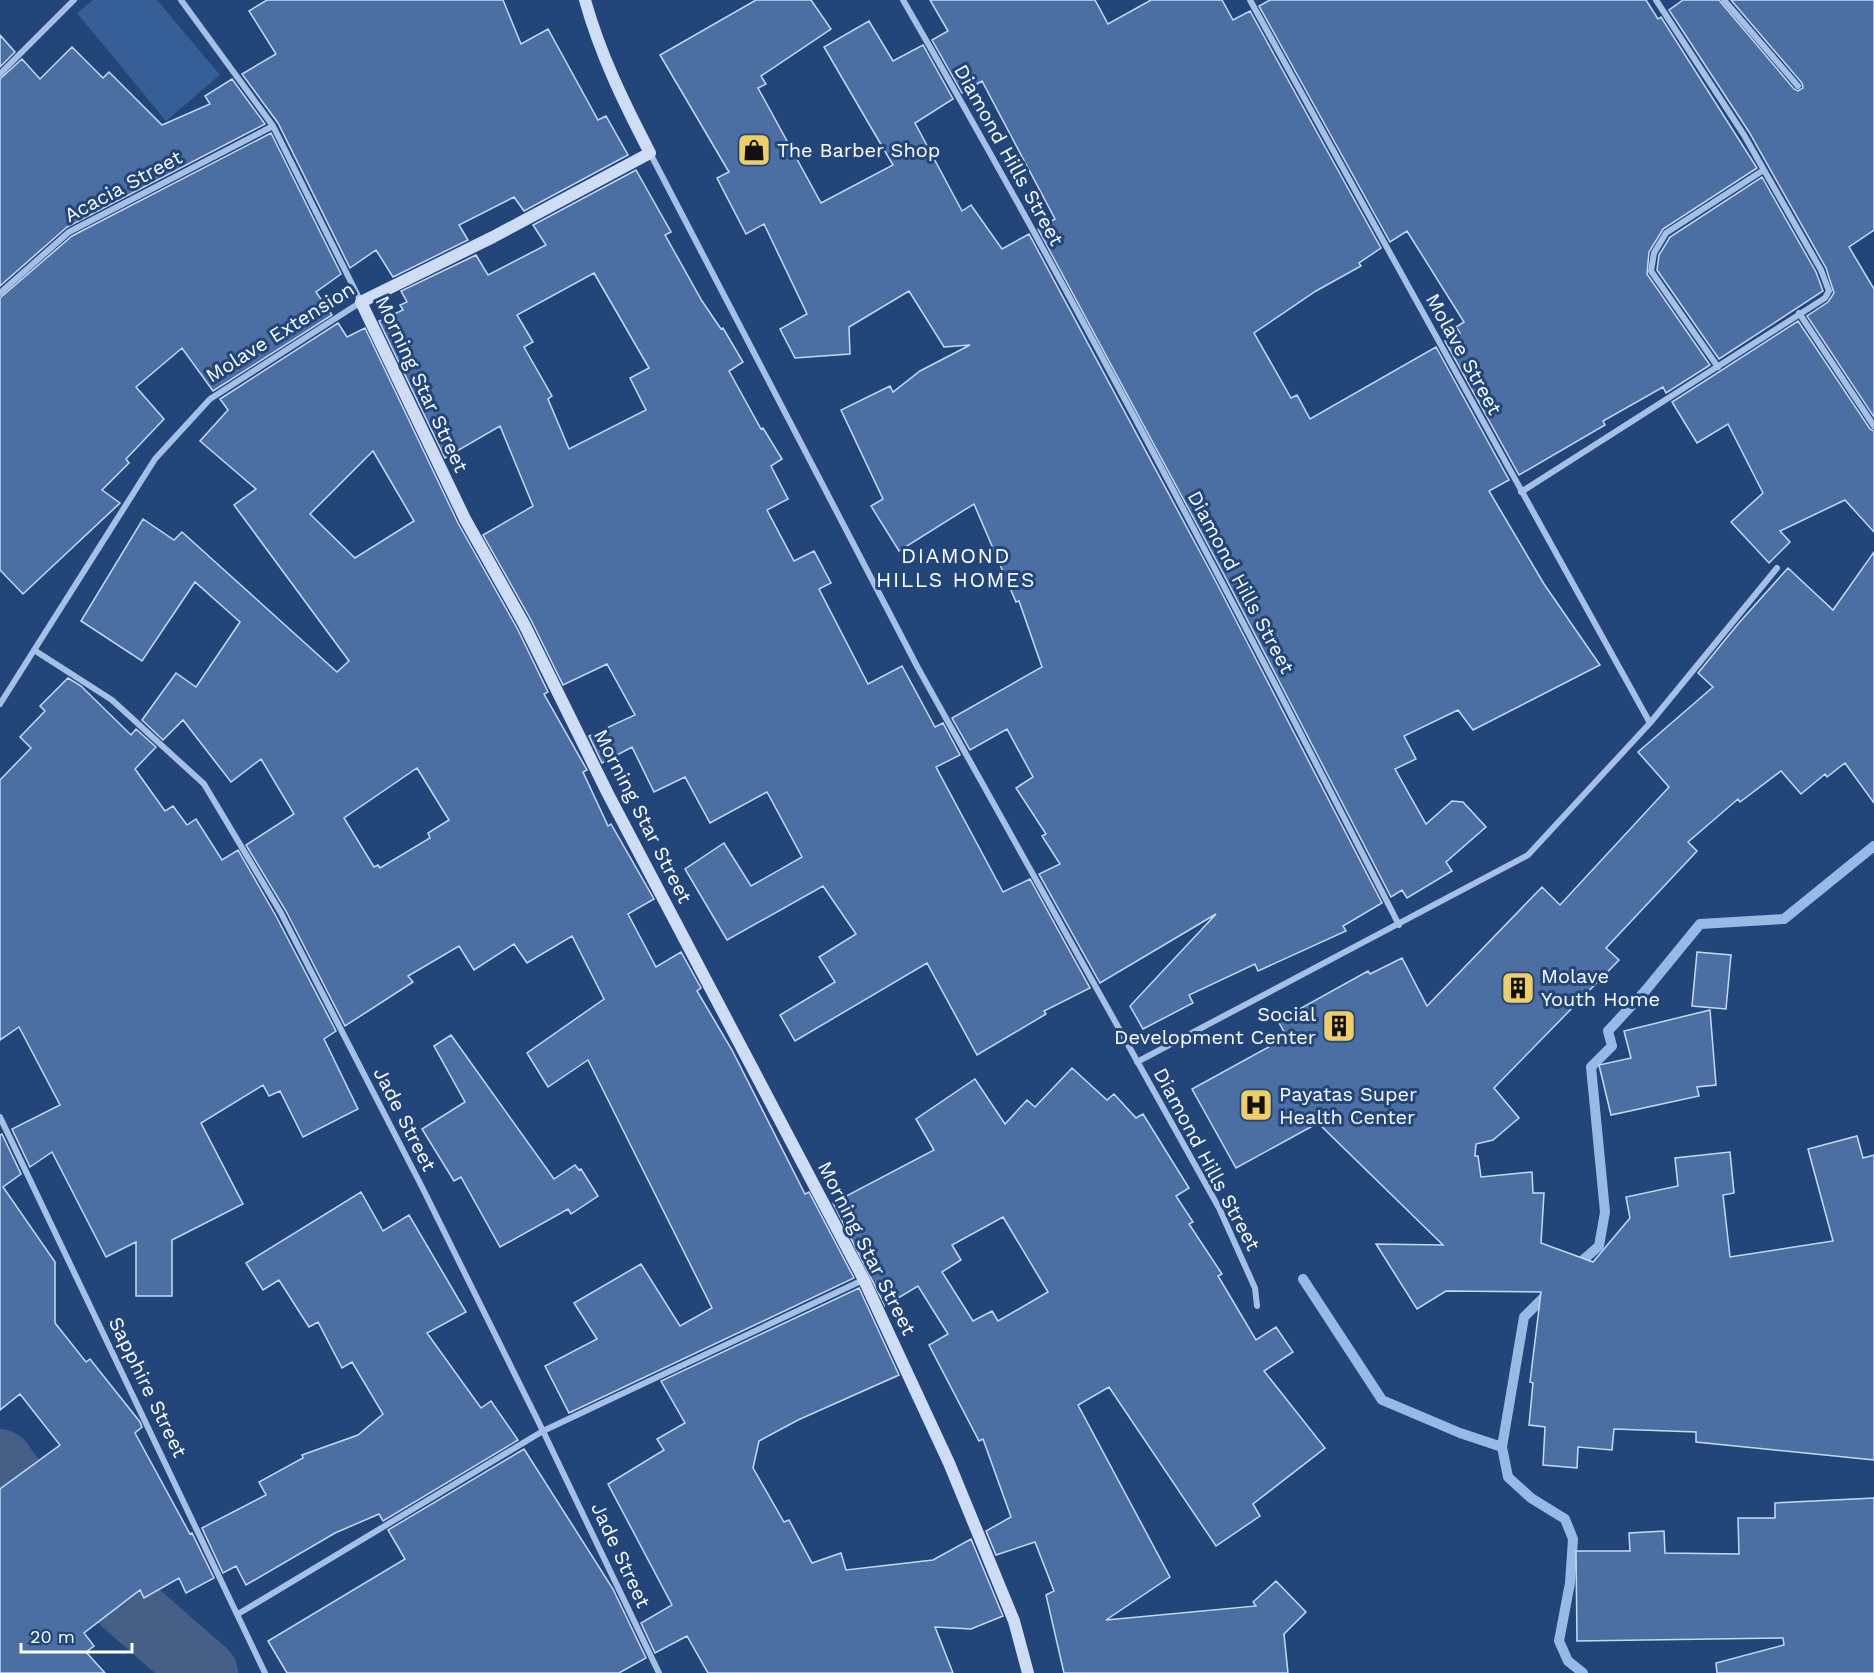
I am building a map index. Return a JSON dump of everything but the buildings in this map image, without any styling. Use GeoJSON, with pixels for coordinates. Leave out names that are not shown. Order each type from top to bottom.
{"type":"FeatureCollection","features":[{"type":"Feature","properties":{"kind":"street"},"geometry":{"type":"LineString","coordinates":[[0,74],[74,0]]}},
{"type":"Feature","properties":{"kind":"street","name":"Morning Star Street"},"geometry":{"type":"LineString","coordinates":[[181,0],[273,126],[361,302],[465,519],[524,624],[608,794],[864,1280],[949,1463],[1014,1622],[1028,1673]]}},
{"type":"Feature","properties":{"kind":"street"},"geometry":{"type":"LineString","coordinates":[[585,0],[595,34],[621,98],[650,153]]}},
{"type":"Feature","properties":{"kind":"street","name":"Diamond Hills Street"},"geometry":{"type":"LineString","coordinates":[[903,0],[1134,416],[1250,633],[1399,925],[1137,1062]]}},
{"type":"Feature","properties":{"kind":"street","name":"Molave Street"},"geometry":{"type":"LineString","coordinates":[[1250,0],[1650,723]]}},
{"type":"Feature","properties":{"kind":"street"},"geometry":{"type":"LineString","coordinates":[[1521,492],[1825,298],[1829,291],[1821,270],[1762,171],[1744,135],[1656,0]]}},
{"type":"Feature","properties":{"kind":"street"},"geometry":{"type":"LineString","coordinates":[[1724,0],[1798,86]]}},
{"type":"Feature","properties":{"kind":"street","name":"Acacia Street"},"geometry":{"type":"LineString","coordinates":[[0,293],[69,232],[273,126]]}},
{"type":"Feature","properties":{"kind":"street","name":"Molave Extension"},"geometry":{"type":"LineString","coordinates":[[0,704],[155,459],[210,399],[361,302],[493,237],[650,153]]}},
{"type":"Feature","properties":{"kind":"street","name":"Diamond Hills Street"},"geometry":{"type":"LineString","coordinates":[[650,153],[918,668],[1219,1208],[1255,1288],[1257,1306]]}},
{"type":"Feature","properties":{"kind":"street"},"geometry":{"type":"LineString","coordinates":[[1718,367],[1651,271],[1654,253],[1666,233],[1762,171]]}},
{"type":"Feature","properties":{"kind":"street"},"geometry":{"type":"LineString","coordinates":[[1799,313],[1874,426]]}},
{"type":"Feature","properties":{"kind":"street"},"geometry":{"type":"LineString","coordinates":[[1399,925],[1528,855],[1650,723],[1777,568]]}},
{"type":"Feature","properties":{"kind":"street","name":"Jade Street"},"geometry":{"type":"LineString","coordinates":[[34,650],[112,700],[204,784],[281,912],[543,1431],[658,1673]]}},
{"type":"Feature","properties":{"kind":"street","name":"Sapphire Street"},"geometry":{"type":"LineString","coordinates":[[0,1117],[265,1673]]}},
{"type":"Feature","properties":{"kind":"street"},"geometry":{"type":"LineString","coordinates":[[238,1614],[543,1431],[864,1280]]}},
{"type":"Feature","properties":{"kind":"shaded area"},"geometry":{"type":"Polygon","coordinates":[[[93,0],[157,0],[220,75],[166,121],[77,13],[93,0]]]}},
{"type":"Feature","properties":{"kind":"waterway"},"geometry":{"type":"LineString","coordinates":[[1574,1268],[1599,1246],[1605,1212],[1591,1067],[1612,1046],[1608,1031],[1646,990],[1700,924],[1784,919],[1874,846]]}},
{"type":"Feature","properties":{"kind":"waterway"},"geometry":{"type":"LineString","coordinates":[[1303,1279],[1382,1400],[1460,1433],[1502,1447]]}},
{"type":"Feature","properties":{"kind":"waterway"},"geometry":{"type":"LineString","coordinates":[[1550,1291],[1524,1317],[1502,1447],[1508,1477],[1531,1498],[1565,1519],[1573,1539],[1570,1583],[1559,1641],[1568,1661],[1583,1673]]}},
{"type":"Feature","properties":{"kind":"waterway"},"geometry":{"type":"LineString","coordinates":[[0,1462],[29,1502],[65,1525],[126,1604],[205,1673]]}},
{"type":"Feature","properties":{"kind":"place","name":"The Barber Shop"},"geometry":{"type":"Point","coordinates":[754,150]}},
{"type":"Feature","properties":{"kind":"place","name":"Molave Youth Home"},"geometry":{"type":"Point","coordinates":[1518,988]}},
{"type":"Feature","properties":{"kind":"place","name":"Social Development Center"},"geometry":{"type":"Point","coordinates":[1339,1026]}},
{"type":"Feature","properties":{"kind":"place","name":"Payatas Super Health Center"},"geometry":{"type":"Point","coordinates":[1256,1105]}},
{"type":"Feature","properties":{"kind":"district","name":"DIAMOND HILLS HOMES"},"geometry":{"type":"Point","coordinates":[956,567]}}]}
